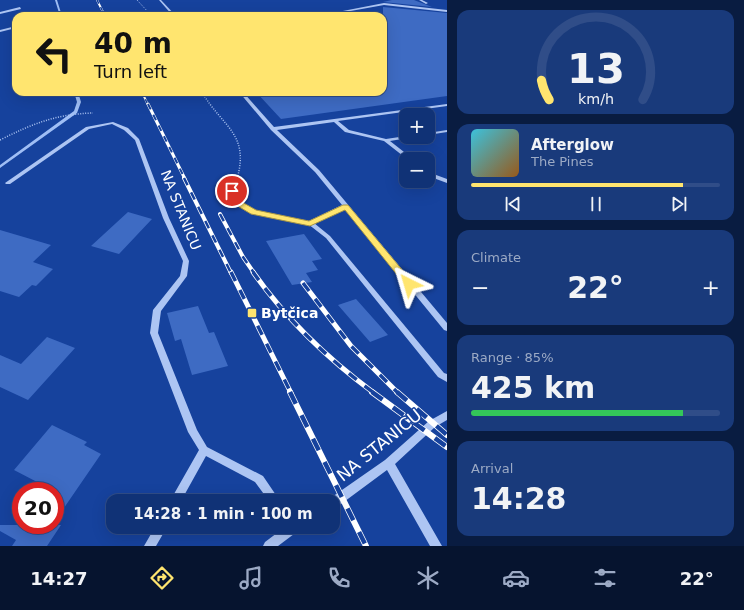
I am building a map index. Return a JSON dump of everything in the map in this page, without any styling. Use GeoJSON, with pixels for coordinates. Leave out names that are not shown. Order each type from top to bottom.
{"type":"FeatureCollection","features":[{"type":"Feature","properties":{"kind":"street"},"geometry":{"type":"LineString","coordinates":[[160,0],[171,12]]}},
{"type":"Feature","properties":{"kind":"street"},"geometry":{"type":"LineString","coordinates":[[375,0],[384,4]]}},
{"type":"Feature","properties":{"kind":"street"},"geometry":{"type":"LineString","coordinates":[[420,0],[427,3]]}},
{"type":"Feature","properties":{"kind":"street"},"geometry":{"type":"LineString","coordinates":[[340,12],[384,4],[447,11]]}},
{"type":"Feature","properties":{"kind":"street"},"geometry":{"type":"LineString","coordinates":[[0,13],[20,8]]}},
{"type":"Feature","properties":{"kind":"street"},"geometry":{"type":"LineString","coordinates":[[5,26],[10,28]]}},
{"type":"Feature","properties":{"kind":"street"},"geometry":{"type":"LineString","coordinates":[[0,31],[10,28]]}},
{"type":"Feature","properties":{"kind":"street"},"geometry":{"type":"LineString","coordinates":[[244,96],[273,129],[317,171],[447,328]]}},
{"type":"Feature","properties":{"kind":"street"},"geometry":{"type":"LineString","coordinates":[[273,129],[447,105]]}},
{"type":"Feature","properties":{"kind":"street"},"geometry":{"type":"LineString","coordinates":[[334,120],[347,131],[386,140],[399,138]]}},
{"type":"Feature","properties":{"kind":"street","name":"NA STANICU"},"geometry":{"type":"LineString","coordinates":[[8,183],[88,128],[113,123],[126,129],[137,140],[166,218],[186,261],[183,276],[157,310],[154,333],[193,432],[204,450]]}},
{"type":"Feature","properties":{"kind":"street"},"geometry":{"type":"LineString","coordinates":[[435,133],[447,131]]}},
{"type":"Feature","properties":{"kind":"street"},"geometry":{"type":"LineString","coordinates":[[386,140],[401,152]]}},
{"type":"Feature","properties":{"kind":"street"},"geometry":{"type":"LineString","coordinates":[[435,177],[447,181]]}},
{"type":"Feature","properties":{"kind":"street"},"geometry":{"type":"LineString","coordinates":[[232,191],[239,204],[254,212],[310,224],[328,237],[441,375],[447,378]]}},
{"type":"Feature","properties":{"kind":"street"},"geometry":{"type":"LineString","coordinates":[[310,224],[346,206]]}},
{"type":"Feature","properties":{"kind":"street","name":"NA STANICU"},"geometry":{"type":"LineString","coordinates":[[340,498],[389,463],[432,424],[447,415]]}},
{"type":"Feature","properties":{"kind":"street"},"geometry":{"type":"LineString","coordinates":[[179,494],[204,450],[259,479],[270,494]]}},
{"type":"Feature","properties":{"kind":"street"},"geometry":{"type":"LineString","coordinates":[[389,463],[436,546]]}},
{"type":"Feature","properties":{"kind":"street"},"geometry":{"type":"LineString","coordinates":[[150,546],[156,534]]}},
{"type":"Feature","properties":{"kind":"street"},"geometry":{"type":"LineString","coordinates":[[269,546],[285,534]]}},
{"type":"Feature","properties":{"kind":"path"},"geometry":{"type":"LineString","coordinates":[[137,0],[148,12]]}},
{"type":"Feature","properties":{"kind":"path"},"geometry":{"type":"LineString","coordinates":[[205,96],[215,112],[235,134],[242,151],[241,167],[232,191]]}},
{"type":"Feature","properties":{"kind":"path"},"geometry":{"type":"LineString","coordinates":[[0,140],[44,118],[80,113]]}},
{"type":"Feature","properties":{"kind":"building"},"geometry":{"type":"Polygon","coordinates":[[[392,0],[414,0],[432,7],[383,2],[392,0]]]}},
{"type":"Feature","properties":{"kind":"building"},"geometry":{"type":"Polygon","coordinates":[[[383,7],[447,13],[447,96],[281,119],[260,96],[387,96],[387,12],[383,12],[383,7]]]}},
{"type":"Feature","properties":{"kind":"building"},"geometry":{"type":"Polygon","coordinates":[[[128,212],[152,219],[119,254],[91,246],[128,212]]]}},
{"type":"Feature","properties":{"kind":"building"},"geometry":{"type":"Polygon","coordinates":[[[0,230],[51,245],[33,262],[53,269],[36,286],[32,285],[19,297],[0,291],[0,230]]]}},
{"type":"Feature","properties":{"kind":"building"},"geometry":{"type":"Polygon","coordinates":[[[304,234],[322,259],[312,261],[318,270],[306,273],[312,282],[292,285],[266,241],[304,234]]]}},
{"type":"Feature","properties":{"kind":"building"},"geometry":{"type":"Polygon","coordinates":[[[356,299],[388,335],[370,342],[338,305],[356,299]]]}},
{"type":"Feature","properties":{"kind":"building"},"geometry":{"type":"Polygon","coordinates":[[[198,306],[209,333],[214,332],[228,366],[192,375],[181,339],[175,341],[167,313],[198,306]]]}},
{"type":"Feature","properties":{"kind":"building"},"geometry":{"type":"Polygon","coordinates":[[[47,337],[75,348],[28,400],[0,387],[0,355],[21,364],[47,337]]]}},
{"type":"Feature","properties":{"kind":"building"},"geometry":{"type":"Polygon","coordinates":[[[52,425],[87,442],[84,445],[101,454],[64,508],[64,482],[37,482],[14,470],[52,425]]]}},
{"type":"Feature","properties":{"kind":"building"},"geometry":{"type":"Polygon","coordinates":[[[0,525],[12,525],[12,534],[55,534],[47,546],[12,546],[16,540],[0,531],[0,525]]]}},
{"type":"Feature","properties":{"kind":"waterway"},"geometry":{"type":"LineString","coordinates":[[56,0],[60,12]]}},
{"type":"Feature","properties":{"kind":"waterway"},"geometry":{"type":"LineString","coordinates":[[0,167],[76,112],[79,102],[77,96]]}},
{"type":"Feature","properties":{"kind":"railway"},"geometry":{"type":"LineString","coordinates":[[97,0],[103,12]]}},
{"type":"Feature","properties":{"kind":"railway"},"geometry":{"type":"LineString","coordinates":[[144,96],[148,105]]}},
{"type":"Feature","properties":{"kind":"railway"},"geometry":{"type":"LineString","coordinates":[[148,104],[185,179]]}},
{"type":"Feature","properties":{"kind":"railway"},"geometry":{"type":"LineString","coordinates":[[184,178],[231,273]]}},
{"type":"Feature","properties":{"kind":"railway"},"geometry":{"type":"LineString","coordinates":[[220,214],[243,257],[254,273]]}},
{"type":"Feature","properties":{"kind":"railway"},"geometry":{"type":"LineString","coordinates":[[231,272],[291,393]]}},
{"type":"Feature","properties":{"kind":"railway"},"geometry":{"type":"LineString","coordinates":[[253,272],[279,306],[294,322],[324,352],[374,393]]}},
{"type":"Feature","properties":{"kind":"railway"},"geometry":{"type":"LineString","coordinates":[[303,283],[351,346],[397,392]]}},
{"type":"Feature","properties":{"kind":"railway"},"geometry":{"type":"LineString","coordinates":[[290,392],[366,546]]}},
{"type":"Feature","properties":{"kind":"railway"},"geometry":{"type":"LineString","coordinates":[[372,392],[447,447]]}},
{"type":"Feature","properties":{"kind":"railway"},"geometry":{"type":"LineString","coordinates":[[397,392],[447,435]]}},
{"type":"Feature","properties":{"kind":"place","name":"Bytčica"},"geometry":{"type":"Point","coordinates":[252,313]}},
{"type":"Feature","properties":{"kind":"route"},"geometry":{"type":"LineString","coordinates":[[232,191],[239,204],[254,212],[310,224],[346,206],[409,284]]}}]}
